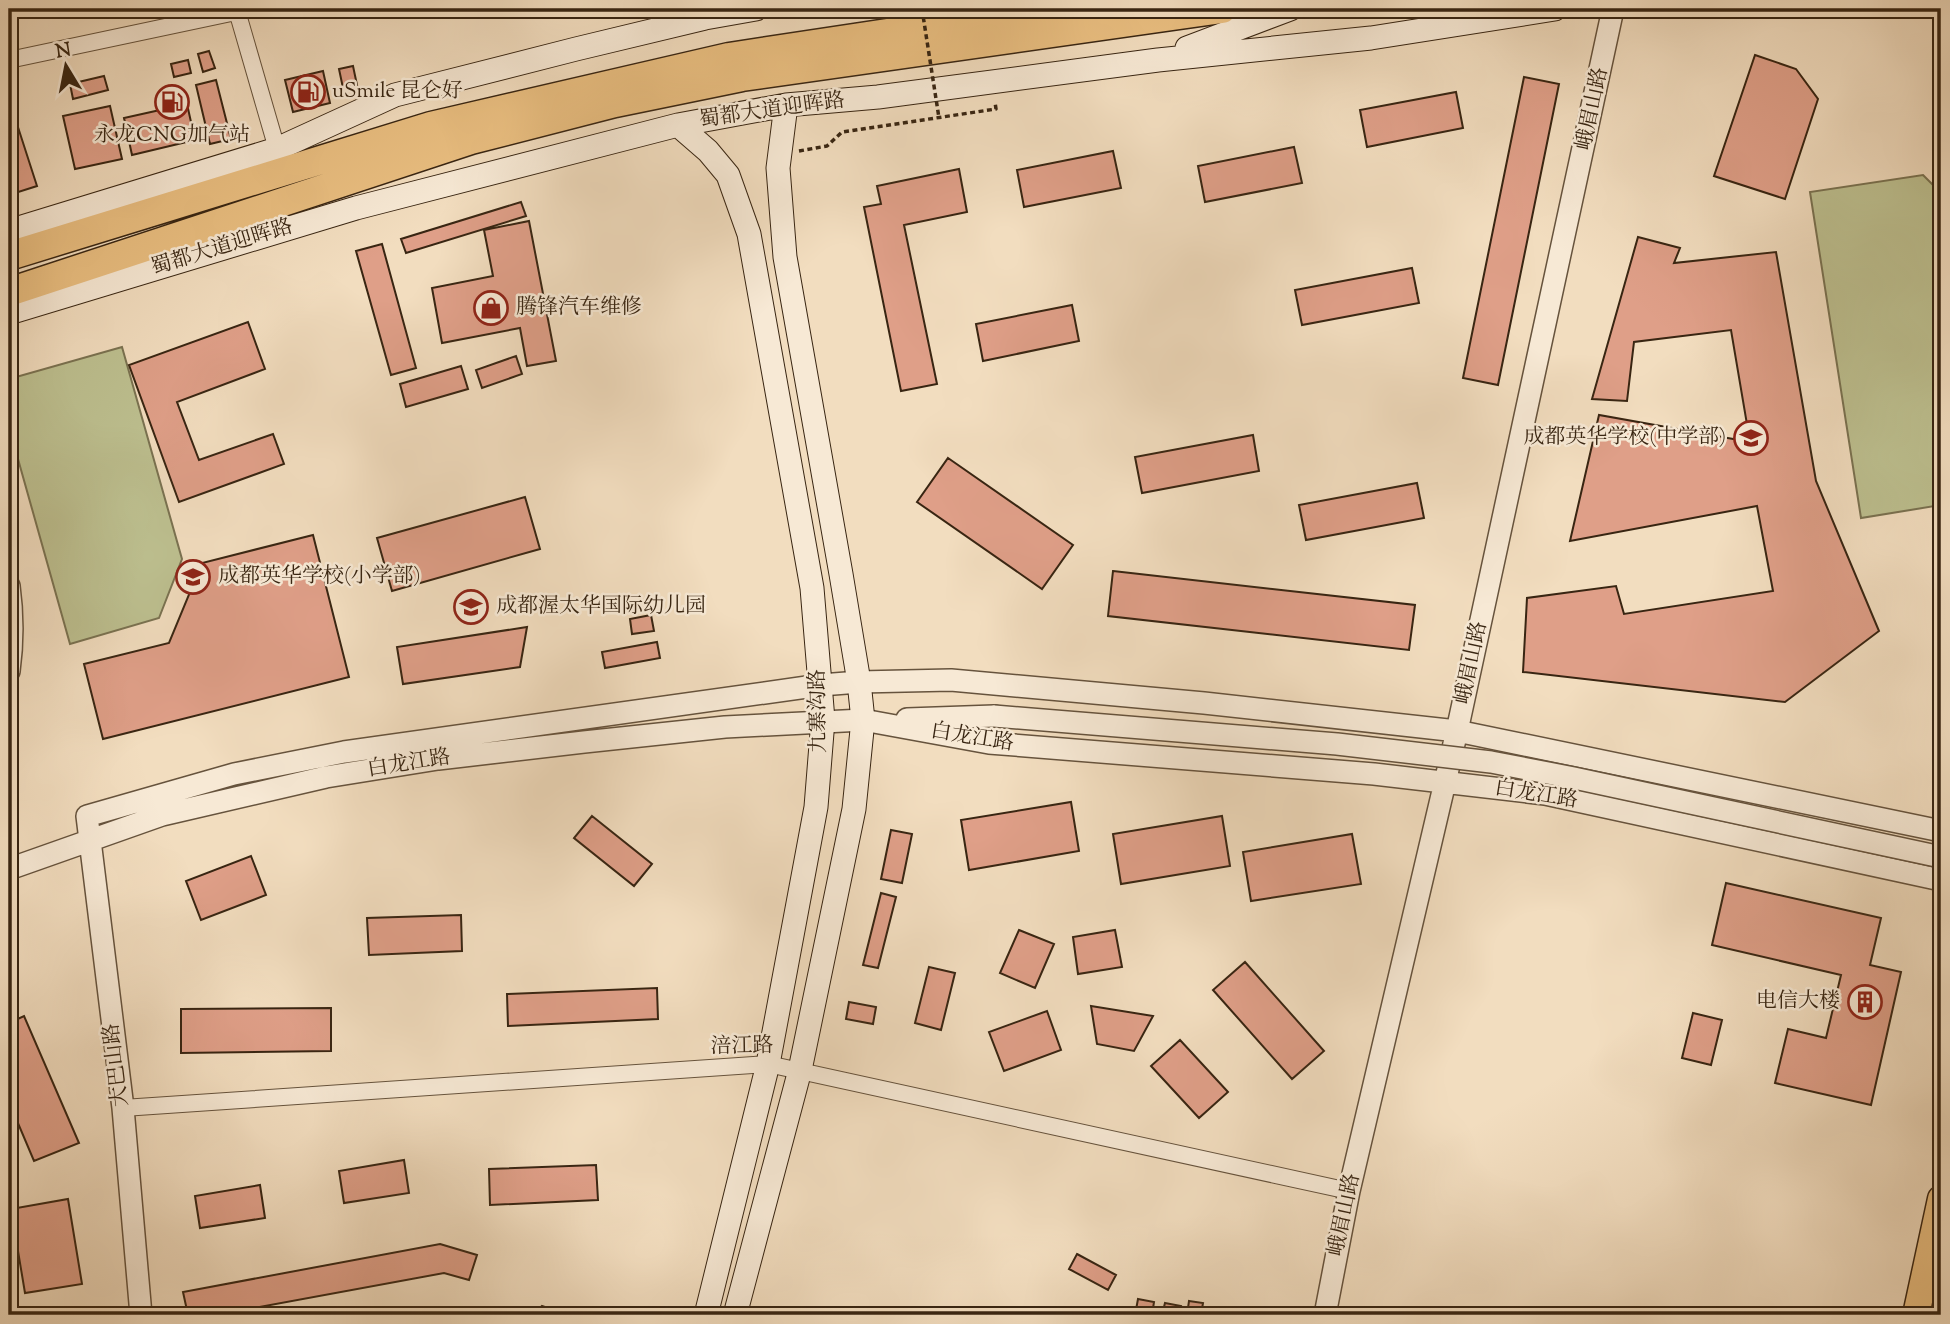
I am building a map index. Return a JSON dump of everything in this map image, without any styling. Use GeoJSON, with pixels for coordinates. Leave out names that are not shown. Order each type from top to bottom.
{"type":"FeatureCollection","features":[{"type":"Feature","properties":{"kind":"highway"},"geometry":{"type":"LineString","coordinates":[[9,256],[431,126],[729,57],[1047,9]]}},
{"type":"Feature","properties":{"kind":"highway","name":"蜀都大道迎晖路"},"geometry":{"type":"LineString","coordinates":[[9,292],[458,144],[615,103],[742,77],[1222,9]]}},
{"type":"Feature","properties":{"kind":"main road"},"geometry":{"type":"LineString","coordinates":[[9,231],[277,149],[396,95],[707,13],[757,9]]}},
{"type":"Feature","properties":{"kind":"main road"},"geometry":{"type":"LineString","coordinates":[[1158,60],[1290,9]]}},
{"type":"Feature","properties":{"kind":"main road","name":"蜀都大道迎晖路"},"geometry":{"type":"LineString","coordinates":[[9,313],[356,208],[678,125],[786,105],[878,97],[1158,60],[1371,38],[1555,9]]}},
{"type":"Feature","properties":{"kind":"main road","name":"九寨沟路"},"geometry":{"type":"LineString","coordinates":[[735,1315],[800,1070],[853,809],[863,720],[859,682],[785,257],[778,168],[786,105]]}},
{"type":"Feature","properties":{"kind":"main road","name":"九寨沟路"},"geometry":{"type":"LineString","coordinates":[[678,125],[708,152],[728,175],[749,234],[812,587],[823,720],[816,807],[768,1063],[706,1315]]}},
{"type":"Feature","properties":{"kind":"main road"},"geometry":{"type":"LineString","coordinates":[[1916,1315],[1941,1199]]}},
{"type":"Feature","properties":{"kind":"street","name":"峨眉山路"},"geometry":{"type":"LineString","coordinates":[[1325,1315],[1349,1191],[1457,731],[1614,9]]}},
{"type":"Feature","properties":{"kind":"street"},"geometry":{"type":"LineString","coordinates":[[9,60],[243,10],[277,149]]}},
{"type":"Feature","properties":{"kind":"street"},"geometry":{"type":"LineString","coordinates":[[9,586],[13,643],[9,671]]}},
{"type":"Feature","properties":{"kind":"street","name":"白龙江路"},"geometry":{"type":"LineString","coordinates":[[87,816],[234,774],[344,752],[821,685],[951,680],[1204,703],[1457,731],[1941,831]]}},
{"type":"Feature","properties":{"kind":"street"},"geometry":{"type":"LineString","coordinates":[[863,720],[994,716],[1337,744],[1491,762],[1941,857]]}},
{"type":"Feature","properties":{"kind":"street","name":"白龙江路"},"geometry":{"type":"LineString","coordinates":[[9,869],[162,815],[326,777],[438,758],[725,727],[863,720],[989,743],[1374,774],[1545,794],[1941,880]]}},
{"type":"Feature","properties":{"kind":"street","name":"大巴山路"},"geometry":{"type":"LineString","coordinates":[[87,816],[123,1108],[141,1315]]}},
{"type":"Feature","properties":{"kind":"street","name":"涪江路"},"geometry":{"type":"LineString","coordinates":[[123,1108],[768,1063],[1349,1191]]}},
{"type":"Feature","properties":{"kind":"path"},"geometry":{"type":"LineString","coordinates":[[922,9],[939,118]]}},
{"type":"Feature","properties":{"kind":"path"},"geometry":{"type":"LineString","coordinates":[[779,155],[827,146],[842,132],[996,109]]}},
{"type":"Feature","properties":{"kind":"green space"},"geometry":{"type":"Polygon","coordinates":[[[1923,175],[1941,193],[1941,505],[1861,518],[1810,192],[1923,175]]]}},
{"type":"Feature","properties":{"kind":"green space"},"geometry":{"type":"Polygon","coordinates":[[[122,347],[182,559],[159,618],[70,644],[9,427],[9,379],[122,347]]]}},
{"type":"Feature","properties":{"kind":"building"},"geometry":{"type":"Polygon","coordinates":[[[209,51],[215,68],[203,72],[198,54],[209,51]]]}},
{"type":"Feature","properties":{"kind":"building"},"geometry":{"type":"Polygon","coordinates":[[[1755,55],[1796,69],[1818,99],[1785,199],[1714,176],[1755,55]]]}},
{"type":"Feature","properties":{"kind":"building"},"geometry":{"type":"Polygon","coordinates":[[[188,60],[191,73],[174,77],[171,64],[188,60]]]}},
{"type":"Feature","properties":{"kind":"building"},"geometry":{"type":"Polygon","coordinates":[[[353,66],[357,85],[343,88],[339,69],[353,66]]]}},
{"type":"Feature","properties":{"kind":"building","name":"uSmile 昆仑好"},"geometry":{"type":"Polygon","coordinates":[[[323,71],[330,103],[293,112],[285,80],[323,71]]]}},
{"type":"Feature","properties":{"kind":"building"},"geometry":{"type":"Polygon","coordinates":[[[104,76],[108,90],[73,99],[70,84],[104,76]]]}},
{"type":"Feature","properties":{"kind":"building"},"geometry":{"type":"Polygon","coordinates":[[[1524,77],[1559,84],[1498,385],[1463,378],[1524,77]]]}},
{"type":"Feature","properties":{"kind":"building"},"geometry":{"type":"Polygon","coordinates":[[[216,80],[231,139],[210,144],[196,85],[216,80]]]}},
{"type":"Feature","properties":{"kind":"building"},"geometry":{"type":"Polygon","coordinates":[[[1456,92],[1463,128],[1367,147],[1360,110],[1456,92]]]}},
{"type":"Feature","properties":{"kind":"building"},"geometry":{"type":"Polygon","coordinates":[[[187,104],[195,140],[132,155],[124,118],[187,104]]]}},
{"type":"Feature","properties":{"kind":"building"},"geometry":{"type":"Polygon","coordinates":[[[110,106],[122,159],[75,169],[63,116],[110,106]]]}},
{"type":"Feature","properties":{"kind":"building"},"geometry":{"type":"Polygon","coordinates":[[[16,121],[37,186],[9,195],[9,124],[16,121]]]}},
{"type":"Feature","properties":{"kind":"building"},"geometry":{"type":"Polygon","coordinates":[[[1294,147],[1302,183],[1205,202],[1198,166],[1294,147]]]}},
{"type":"Feature","properties":{"kind":"building"},"geometry":{"type":"Polygon","coordinates":[[[1113,151],[1121,188],[1024,207],[1017,170],[1113,151]]]}},
{"type":"Feature","properties":{"kind":"building"},"geometry":{"type":"Polygon","coordinates":[[[959,169],[967,212],[904,225],[937,384],[901,391],[864,207],[881,204],[877,186],[959,169]]]}},
{"type":"Feature","properties":{"kind":"building"},"geometry":{"type":"Polygon","coordinates":[[[521,202],[526,216],[406,253],[401,239],[521,202]]]}},
{"type":"Feature","properties":{"kind":"building","name":"腾锋汽车维修"},"geometry":{"type":"Polygon","coordinates":[[[529,221],[556,361],[527,366],[520,328],[442,343],[432,288],[493,276],[484,230],[529,221]]]}},
{"type":"Feature","properties":{"kind":"building"},"geometry":{"type":"Polygon","coordinates":[[[1638,237],[1680,248],[1674,263],[1776,252],[1816,481],[1879,631],[1785,702],[1523,672],[1527,598],[1616,586],[1624,614],[1773,591],[1757,506],[1570,541],[1599,415],[1750,442],[1731,330],[1634,342],[1627,401],[1592,399],[1638,237]]]}},
{"type":"Feature","properties":{"kind":"building"},"geometry":{"type":"Polygon","coordinates":[[[382,244],[416,368],[391,375],[356,251],[382,244]]]}},
{"type":"Feature","properties":{"kind":"building"},"geometry":{"type":"Polygon","coordinates":[[[1412,268],[1419,303],[1302,325],[1295,290],[1412,268]]]}},
{"type":"Feature","properties":{"kind":"building"},"geometry":{"type":"Polygon","coordinates":[[[1072,305],[1079,341],[983,361],[976,324],[1072,305]]]}},
{"type":"Feature","properties":{"kind":"building"},"geometry":{"type":"Polygon","coordinates":[[[248,322],[265,369],[177,402],[199,460],[273,434],[284,464],[179,502],[129,365],[248,322]]]}},
{"type":"Feature","properties":{"kind":"building"},"geometry":{"type":"Polygon","coordinates":[[[516,356],[522,374],[482,388],[476,370],[516,356]]]}},
{"type":"Feature","properties":{"kind":"building"},"geometry":{"type":"Polygon","coordinates":[[[461,366],[468,389],[406,407],[400,384],[461,366]]]}},
{"type":"Feature","properties":{"kind":"building"},"geometry":{"type":"Polygon","coordinates":[[[1253,435],[1259,471],[1142,493],[1135,457],[1253,435]]]}},
{"type":"Feature","properties":{"kind":"building"},"geometry":{"type":"Polygon","coordinates":[[[948,458],[1073,545],[1042,589],[917,502],[948,458]]]}},
{"type":"Feature","properties":{"kind":"building"},"geometry":{"type":"Polygon","coordinates":[[[1417,483],[1424,518],[1306,540],[1299,505],[1417,483]]]}},
{"type":"Feature","properties":{"kind":"building"},"geometry":{"type":"Polygon","coordinates":[[[525,497],[540,549],[392,591],[377,538],[525,497]]]}},
{"type":"Feature","properties":{"kind":"building"},"geometry":{"type":"Polygon","coordinates":[[[313,535],[349,677],[103,739],[84,664],[169,643],[202,563],[313,535]]]}},
{"type":"Feature","properties":{"kind":"building"},"geometry":{"type":"Polygon","coordinates":[[[1113,571],[1415,605],[1409,650],[1108,616],[1113,571]]]}},
{"type":"Feature","properties":{"kind":"building"},"geometry":{"type":"Polygon","coordinates":[[[651,615],[654,631],[632,634],[630,619],[651,615]]]}},
{"type":"Feature","properties":{"kind":"building"},"geometry":{"type":"Polygon","coordinates":[[[527,627],[520,667],[403,684],[397,647],[527,627]]]}},
{"type":"Feature","properties":{"kind":"building"},"geometry":{"type":"Polygon","coordinates":[[[657,642],[660,658],[605,668],[602,652],[657,642]]]}},
{"type":"Feature","properties":{"kind":"building"},"geometry":{"type":"Polygon","coordinates":[[[1071,802],[1079,851],[969,870],[961,820],[1071,802]]]}},
{"type":"Feature","properties":{"kind":"building"},"geometry":{"type":"Polygon","coordinates":[[[592,816],[652,864],[634,886],[574,838],[592,816]]]}},
{"type":"Feature","properties":{"kind":"building"},"geometry":{"type":"Polygon","coordinates":[[[1222,816],[1230,866],[1121,884],[1113,834],[1222,816]]]}},
{"type":"Feature","properties":{"kind":"building"},"geometry":{"type":"Polygon","coordinates":[[[891,830],[912,834],[902,883],[881,879],[891,830]]]}},
{"type":"Feature","properties":{"kind":"building"},"geometry":{"type":"Polygon","coordinates":[[[1352,834],[1361,884],[1251,901],[1243,852],[1352,834]]]}},
{"type":"Feature","properties":{"kind":"building"},"geometry":{"type":"Polygon","coordinates":[[[251,856],[266,895],[201,920],[186,881],[251,856]]]}},
{"type":"Feature","properties":{"kind":"building","name":"电信大楼"},"geometry":{"type":"Polygon","coordinates":[[[1726,883],[1881,918],[1870,965],[1901,972],[1871,1105],[1775,1083],[1788,1029],[1826,1038],[1841,975],[1712,945],[1726,883]]]}},
{"type":"Feature","properties":{"kind":"building"},"geometry":{"type":"Polygon","coordinates":[[[881,893],[896,897],[878,968],[863,965],[881,893]]]}},
{"type":"Feature","properties":{"kind":"building"},"geometry":{"type":"Polygon","coordinates":[[[461,915],[462,951],[369,955],[367,918],[461,915]]]}},
{"type":"Feature","properties":{"kind":"building"},"geometry":{"type":"Polygon","coordinates":[[[1019,930],[1054,944],[1035,988],[1000,973],[1019,930]]]}},
{"type":"Feature","properties":{"kind":"building"},"geometry":{"type":"Polygon","coordinates":[[[1115,930],[1122,967],[1078,974],[1073,937],[1115,930]]]}},
{"type":"Feature","properties":{"kind":"building"},"geometry":{"type":"Polygon","coordinates":[[[1245,962],[1324,1051],[1292,1079],[1213,990],[1245,962]]]}},
{"type":"Feature","properties":{"kind":"building"},"geometry":{"type":"Polygon","coordinates":[[[929,967],[955,973],[941,1030],[915,1023],[929,967]]]}},
{"type":"Feature","properties":{"kind":"building"},"geometry":{"type":"Polygon","coordinates":[[[657,988],[658,1019],[508,1026],[507,994],[657,988]]]}},
{"type":"Feature","properties":{"kind":"building"},"geometry":{"type":"Polygon","coordinates":[[[849,1002],[876,1007],[873,1024],[846,1019],[849,1002]]]}},
{"type":"Feature","properties":{"kind":"building"},"geometry":{"type":"Polygon","coordinates":[[[1091,1006],[1153,1016],[1134,1051],[1097,1044],[1091,1006]]]}},
{"type":"Feature","properties":{"kind":"building"},"geometry":{"type":"Polygon","coordinates":[[[331,1008],[331,1051],[181,1053],[181,1009],[331,1008]]]}},
{"type":"Feature","properties":{"kind":"building"},"geometry":{"type":"Polygon","coordinates":[[[1047,1011],[1061,1050],[1004,1071],[989,1032],[1047,1011]]]}},
{"type":"Feature","properties":{"kind":"building"},"geometry":{"type":"Polygon","coordinates":[[[1693,1013],[1722,1020],[1711,1065],[1682,1058],[1693,1013]]]}},
{"type":"Feature","properties":{"kind":"building"},"geometry":{"type":"Polygon","coordinates":[[[24,1016],[79,1143],[34,1161],[9,1102],[9,1023],[24,1016]]]}},
{"type":"Feature","properties":{"kind":"building"},"geometry":{"type":"Polygon","coordinates":[[[1180,1040],[1228,1092],[1199,1118],[1151,1066],[1180,1040]]]}},
{"type":"Feature","properties":{"kind":"building"},"geometry":{"type":"Polygon","coordinates":[[[404,1160],[409,1193],[344,1203],[339,1171],[404,1160]]]}},
{"type":"Feature","properties":{"kind":"building"},"geometry":{"type":"Polygon","coordinates":[[[596,1165],[598,1200],[490,1205],[489,1169],[596,1165]]]}},
{"type":"Feature","properties":{"kind":"building"},"geometry":{"type":"Polygon","coordinates":[[[260,1185],[265,1218],[200,1228],[195,1196],[260,1185]]]}},
{"type":"Feature","properties":{"kind":"building"},"geometry":{"type":"Polygon","coordinates":[[[68,1199],[82,1284],[25,1293],[11,1209],[68,1199]]]}},
{"type":"Feature","properties":{"kind":"building"},"geometry":{"type":"Polygon","coordinates":[[[440,1244],[477,1255],[469,1280],[444,1273],[216,1315],[188,1315],[183,1292],[440,1244]]]}},
{"type":"Feature","properties":{"kind":"building"},"geometry":{"type":"Polygon","coordinates":[[[1077,1254],[1116,1275],[1108,1290],[1069,1269],[1077,1254]]]}},
{"type":"Feature","properties":{"kind":"building"},"geometry":{"type":"Polygon","coordinates":[[[1138,1299],[1154,1302],[1152,1315],[1135,1315],[1138,1299]]]}},
{"type":"Feature","properties":{"kind":"building"},"geometry":{"type":"Polygon","coordinates":[[[1189,1301],[1203,1303],[1201,1315],[1187,1315],[1189,1301]]]}},
{"type":"Feature","properties":{"kind":"building"},"geometry":{"type":"Polygon","coordinates":[[[1165,1303],[1181,1306],[1179,1315],[1162,1315],[1165,1303]]]}},
{"type":"Feature","properties":{"kind":"building"},"geometry":{"type":"Polygon","coordinates":[[[542,1306],[568,1315],[533,1315],[542,1306]]]}},
{"type":"Feature","properties":{"kind":"tunnel"},"geometry":{"type":"LineString","coordinates":[[1929,1315],[1941,1260]]}},
{"type":"Feature","properties":{"kind":"place","name":"uSmile 昆仑好"},"geometry":{"type":"Point","coordinates":[308,92]}},
{"type":"Feature","properties":{"kind":"place","name":"永龙CNG加气站"},"geometry":{"type":"Point","coordinates":[172,102]}},
{"type":"Feature","properties":{"kind":"place","name":"腾锋汽车维修"},"geometry":{"type":"Point","coordinates":[491,308]}},
{"type":"Feature","properties":{"kind":"place","name":"成都英华学校(中学部)"},"geometry":{"type":"Point","coordinates":[1751,438]}},
{"type":"Feature","properties":{"kind":"place","name":"成都英华学校(小学部)"},"geometry":{"type":"Point","coordinates":[193,577]}},
{"type":"Feature","properties":{"kind":"place","name":"成都渥太华国际幼儿园"},"geometry":{"type":"Point","coordinates":[471,607]}},
{"type":"Feature","properties":{"kind":"place","name":"电信大楼"},"geometry":{"type":"Point","coordinates":[1865,1002]}}]}
